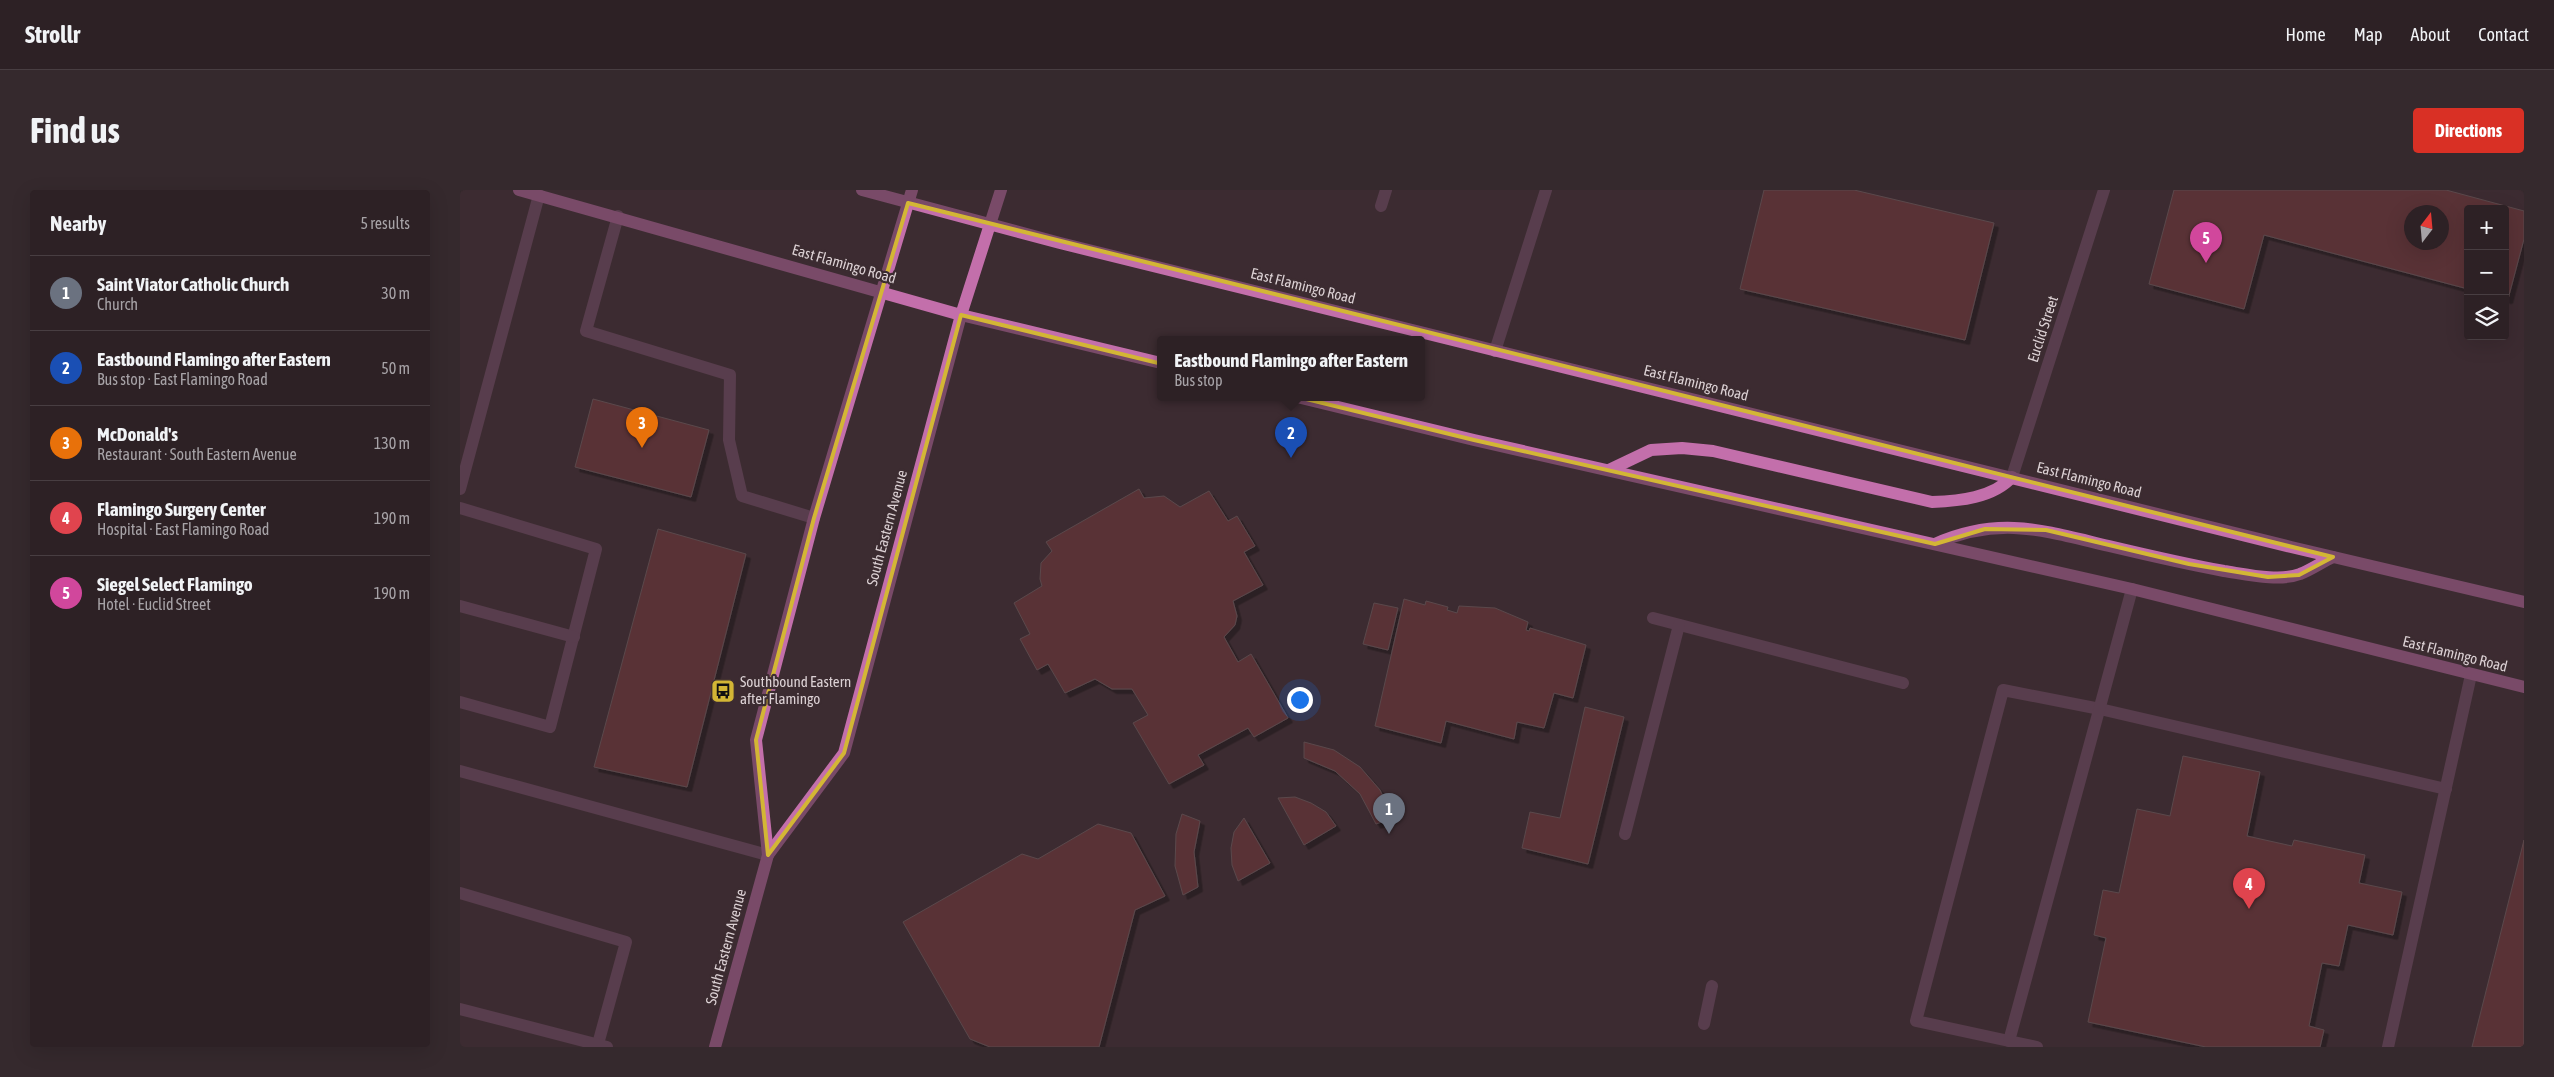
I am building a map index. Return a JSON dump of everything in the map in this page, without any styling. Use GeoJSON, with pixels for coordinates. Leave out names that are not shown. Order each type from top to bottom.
{"type":"FeatureCollection","features":[{"type":"Feature","properties":{"kind":"main road","name":"East Flamingo Road"},"geometry":{"type":"LineString","coordinates":[[519,190],[618,216],[961,315],[1157,363]]}},
{"type":"Feature","properties":{"kind":"main road","name":"East Flamingo Road"},"geometry":{"type":"LineString","coordinates":[[862,190],[990,226],[2524,602]]}},
{"type":"Feature","properties":{"kind":"main road","name":"South Eastern Avenue"},"geometry":{"type":"LineString","coordinates":[[768,855],[756,740],[814,518],[912,190]]}},
{"type":"Feature","properties":{"kind":"main road","name":"South Eastern Avenue"},"geometry":{"type":"LineString","coordinates":[[715,1047],[768,855],[844,753],[961,315],[1001,190]]}},
{"type":"Feature","properties":{"kind":"main road","name":"East Flamingo Road"},"geometry":{"type":"LineString","coordinates":[[1313,401],[1474,440],[2132,589],[2524,687]]}},
{"type":"Feature","properties":{"kind":"main road"},"geometry":{"type":"LineString","coordinates":[[1609,470],[1650,450],[1682,448],[1713,451],[1932,502],[1954,501],[1982,494],[2003,487],[2012,477]]}},
{"type":"Feature","properties":{"kind":"main road"},"geometry":{"type":"LineString","coordinates":[[1935,544],[1955,535],[1985,529],[2014,527],[2046,530],[2190,564],[2268,577],[2299,575],[2333,556]]}},
{"type":"Feature","properties":{"kind":"street"},"geometry":{"type":"LineString","coordinates":[[1381,206],[1386,190]]}},
{"type":"Feature","properties":{"kind":"street"},"geometry":{"type":"LineString","coordinates":[[1495,351],[1546,190]]}},
{"type":"Feature","properties":{"kind":"street","name":"Euclid Street"},"geometry":{"type":"LineString","coordinates":[[2012,477],[2104,190]]}},
{"type":"Feature","properties":{"kind":"street"},"geometry":{"type":"LineString","coordinates":[[460,489],[539,195]]}},
{"type":"Feature","properties":{"kind":"street"},"geometry":{"type":"LineString","coordinates":[[618,216],[586,331],[730,375],[729,440],[742,496],[814,518]]}},
{"type":"Feature","properties":{"kind":"street"},"geometry":{"type":"LineString","coordinates":[[460,508],[596,549],[550,727],[460,702]]}},
{"type":"Feature","properties":{"kind":"street"},"geometry":{"type":"LineString","coordinates":[[2009,1041],[2132,589]]}},
{"type":"Feature","properties":{"kind":"street"},"geometry":{"type":"LineString","coordinates":[[460,606],[574,637]]}},
{"type":"Feature","properties":{"kind":"street"},"geometry":{"type":"LineString","coordinates":[[1653,618],[1903,683]]}},
{"type":"Feature","properties":{"kind":"street"},"geometry":{"type":"LineString","coordinates":[[1625,834],[1679,625]]}},
{"type":"Feature","properties":{"kind":"street"},"geometry":{"type":"LineString","coordinates":[[2388,1047],[2471,675]]}},
{"type":"Feature","properties":{"kind":"street"},"geometry":{"type":"LineString","coordinates":[[2037,1047],[1916,1021],[2002,690],[2100,709],[2446,789]]}},
{"type":"Feature","properties":{"kind":"street"},"geometry":{"type":"LineString","coordinates":[[460,771],[768,855]]}},
{"type":"Feature","properties":{"kind":"street"},"geometry":{"type":"LineString","coordinates":[[460,893],[626,942],[603,1046],[460,1009]]}},
{"type":"Feature","properties":{"kind":"street"},"geometry":{"type":"LineString","coordinates":[[1704,1024],[1712,986]]}},
{"type":"Feature","properties":{"kind":"highlighted area"},"geometry":{"type":"Polygon","coordinates":[[[908,203],[2333,557],[2299,575],[2268,577],[2189,564],[2046,530],[1985,529],[1935,544],[1474,440],[961,315],[844,753],[768,855],[756,740],[814,518],[908,203]]]}},
{"type":"Feature","properties":{"kind":"building"},"geometry":{"type":"Polygon","coordinates":[[[1764,190],[1854,190],[1994,223],[1965,340],[1740,289],[1764,190]]]}},
{"type":"Feature","properties":{"kind":"building"},"geometry":{"type":"Polygon","coordinates":[[[2174,190],[2446,190],[2502,205],[2464,205],[2464,288],[2264,235],[2244,309],[2149,284],[2174,190]]]}},
{"type":"Feature","properties":{"kind":"building"},"geometry":{"type":"Polygon","coordinates":[[[2509,207],[2524,211],[2524,239],[2509,295],[2509,207]]]}},
{"type":"Feature","properties":{"kind":"building"},"geometry":{"type":"Polygon","coordinates":[[[593,399],[709,430],[691,497],[575,467],[593,399]]]}},
{"type":"Feature","properties":{"kind":"building"},"geometry":{"type":"Polygon","coordinates":[[[1139,489],[1144,498],[1164,496],[1180,507],[1209,491],[1228,521],[1237,516],[1255,546],[1244,552],[1263,585],[1233,601],[1237,616],[1235,625],[1224,637],[1238,662],[1251,654],[1288,718],[1254,737],[1248,728],[1198,755],[1204,765],[1169,784],[1133,723],[1148,715],[1132,689],[1112,689],[1095,679],[1065,693],[1048,664],[1037,670],[1020,639],[1030,634],[1014,603],[1042,586],[1040,579],[1041,563],[1052,551],[1046,542],[1139,489]]]}},
{"type":"Feature","properties":{"kind":"building"},"geometry":{"type":"Polygon","coordinates":[[[658,529],[746,554],[687,787],[594,767],[658,529]]]}},
{"type":"Feature","properties":{"kind":"building"},"geometry":{"type":"Polygon","coordinates":[[[1404,599],[1425,605],[1426,601],[1448,607],[1447,610],[1457,613],[1459,606],[1495,608],[1528,622],[1526,630],[1529,631],[1530,628],[1586,645],[1573,698],[1554,693],[1544,728],[1517,722],[1514,739],[1446,721],[1441,743],[1375,726],[1404,599]]]}},
{"type":"Feature","properties":{"kind":"building"},"geometry":{"type":"Polygon","coordinates":[[[1374,603],[1398,608],[1388,650],[1363,644],[1374,603]]]}},
{"type":"Feature","properties":{"kind":"building"},"geometry":{"type":"Polygon","coordinates":[[[1585,707],[1624,717],[1588,864],[1522,848],[1530,812],[1560,818],[1585,707]]]}},
{"type":"Feature","properties":{"kind":"building"},"geometry":{"type":"Polygon","coordinates":[[[1304,742],[1334,750],[1360,767],[1380,790],[1393,818],[1376,824],[1360,794],[1335,771],[1304,758],[1304,742]]]}},
{"type":"Feature","properties":{"kind":"building"},"geometry":{"type":"Polygon","coordinates":[[[2183,756],[2260,772],[2247,836],[2292,846],[2294,840],[2365,855],[2359,883],[2402,892],[2393,935],[2348,925],[2339,966],[2322,963],[2309,1026],[2324,1030],[2320,1047],[2206,1047],[2088,1022],[2106,938],[2094,935],[2103,890],[2119,893],[2137,809],[2170,816],[2183,756]]]}},
{"type":"Feature","properties":{"kind":"building"},"geometry":{"type":"Polygon","coordinates":[[[1295,797],[1311,803],[1326,812],[1336,826],[1304,845],[1278,798],[1295,797]]]}},
{"type":"Feature","properties":{"kind":"building"},"geometry":{"type":"Polygon","coordinates":[[[1182,814],[1200,821],[1194,852],[1198,887],[1183,895],[1175,866],[1176,834],[1182,814]]]}},
{"type":"Feature","properties":{"kind":"building"},"geometry":{"type":"Polygon","coordinates":[[[1244,818],[1270,863],[1238,881],[1232,865],[1231,848],[1234,832],[1244,818]]]}},
{"type":"Feature","properties":{"kind":"building"},"geometry":{"type":"Polygon","coordinates":[[[1098,824],[1131,833],[1165,896],[1135,910],[1099,1047],[990,1047],[970,1039],[903,922],[1022,854],[1038,859],[1098,824]]]}},
{"type":"Feature","properties":{"kind":"building"},"geometry":{"type":"Polygon","coordinates":[[[2524,840],[2524,1047],[2472,1047],[2524,840]]]}},
{"type":"Feature","properties":{"kind":"place","name":"Siegel Select Flamingo"},"geometry":{"type":"Point","coordinates":[2206,263]}},
{"type":"Feature","properties":{"kind":"place","name":"McDonald's"},"geometry":{"type":"Point","coordinates":[642,448]}},
{"type":"Feature","properties":{"kind":"place","name":"Eastbound Flamingo after Eastern"},"geometry":{"type":"Point","coordinates":[1291,458]}},
{"type":"Feature","properties":{"kind":"place","name":"Southbound Eastern after Flamingo"},"geometry":{"type":"Point","coordinates":[723,691]}},
{"type":"Feature","properties":{"kind":"place","name":"Saint Viator Catholic Church"},"geometry":{"type":"Point","coordinates":[1389,834]}},
{"type":"Feature","properties":{"kind":"place","name":"Flamingo Surgery Center"},"geometry":{"type":"Point","coordinates":[2249,909]}}]}
